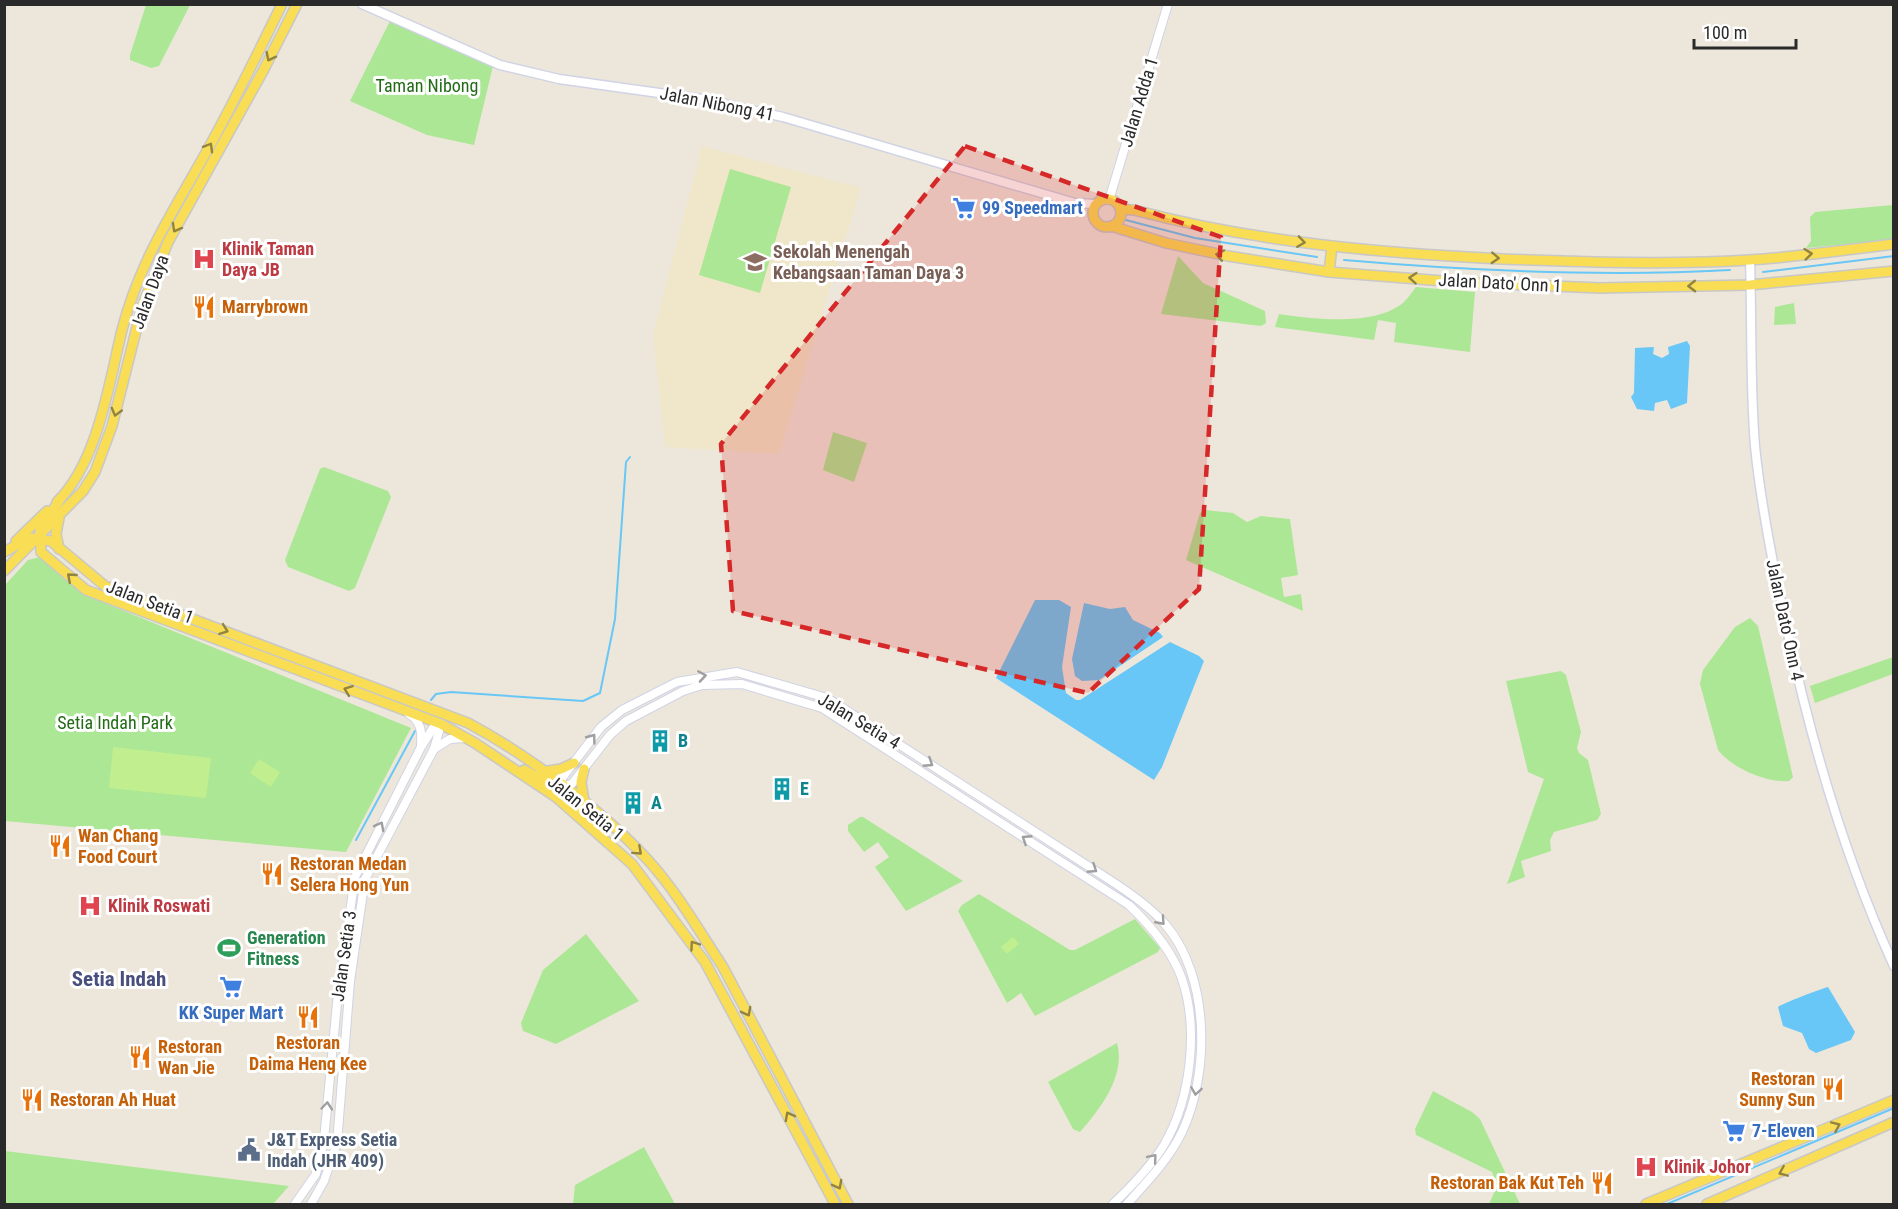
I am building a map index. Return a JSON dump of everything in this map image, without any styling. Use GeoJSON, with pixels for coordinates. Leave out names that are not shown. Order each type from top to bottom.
{"type":"FeatureCollection","features":[{"type":"Feature","properties":{"kind":"main road","name":"Jalan Daya"},"geometry":{"type":"LineString","coordinates":[[4,552],[61,498],[73,483],[99,422],[133,292],[152,249],[214,139],[282,4]]}},
{"type":"Feature","properties":{"kind":"main road","name":"Jalan Daya"},"geometry":{"type":"LineString","coordinates":[[4,571],[83,491],[94,472],[112,426],[142,307],[168,242],[263,71],[297,4]]}},
{"type":"Feature","properties":{"kind":"main road","name":"Jalan Nibong 41"},"geometry":{"type":"LineString","coordinates":[[362,4],[500,65],[559,79],[702,99],[783,117],[1075,203],[1096,204]]}},
{"type":"Feature","properties":{"kind":"main road"},"geometry":{"type":"LineString","coordinates":[[1109,200],[1120,209],[1119,220],[1111,226],[1098,224],[1093,214],[1096,204],[1109,200]]}},
{"type":"Feature","properties":{"kind":"main road","name":"Jalan Nibong 41"},"geometry":{"type":"LineString","coordinates":[[1075,203],[1093,214]]}},
{"type":"Feature","properties":{"kind":"main road","name":"Jalan Dato' Onn 1"},"geometry":{"type":"LineString","coordinates":[[1120,209],[1242,233],[1332,246],[1441,256],[1608,264],[1749,260],[1893,244]]}},
{"type":"Feature","properties":{"kind":"main road","name":"Jalan Dato' Onn 1"},"geometry":{"type":"LineString","coordinates":[[1111,226],[1166,243],[1228,256],[1329,272],[1456,282],[1599,288],[1750,285],[1893,271]]}},
{"type":"Feature","properties":{"kind":"main road"},"geometry":{"type":"LineString","coordinates":[[1329,272],[1332,246]]}},
{"type":"Feature","properties":{"kind":"main road","name":"Jalan Dato' Onn 4"},"geometry":{"type":"LineString","coordinates":[[1749,260],[1755,447],[1779,596],[1800,692],[1826,785],[1893,966]]}},
{"type":"Feature","properties":{"kind":"main road"},"geometry":{"type":"LineString","coordinates":[[4,552],[22,540],[39,538],[39,529],[61,498]]}},
{"type":"Feature","properties":{"kind":"main road"},"geometry":{"type":"LineString","coordinates":[[60,516],[56,534],[60,550]]}},
{"type":"Feature","properties":{"kind":"main road","name":"Jalan Setia 1"},"geometry":{"type":"LineString","coordinates":[[836,1204],[730,1004],[675,919],[632,864],[556,797],[469,739],[441,724],[99,597],[86,590],[41,552],[39,538],[51,541],[105,586],[289,653],[387,694],[468,723],[490,735],[584,802],[646,858],[699,930],[723,967],[848,1204]]}},
{"type":"Feature","properties":{"kind":"main road"},"geometry":{"type":"LineString","coordinates":[[14,562],[34,552],[51,560]]}},
{"type":"Feature","properties":{"kind":"main road"},"geometry":{"type":"LineString","coordinates":[[387,694],[433,713],[439,717],[441,724],[453,722],[490,735]]}},
{"type":"Feature","properties":{"kind":"main road"},"geometry":{"type":"LineString","coordinates":[[542,772],[561,770],[574,763]]}},
{"type":"Feature","properties":{"kind":"main road"},"geometry":{"type":"LineString","coordinates":[[508,764],[553,785],[562,785],[603,839]]}},
{"type":"Feature","properties":{"kind":"main road"},"geometry":{"type":"LineString","coordinates":[[584,768],[581,782],[584,802]]}},
{"type":"Feature","properties":{"kind":"main road"},"geometry":{"type":"LineString","coordinates":[[670,890],[679,906],[675,919],[690,922],[699,930]]}},
{"type":"Feature","properties":{"kind":"main road"},"geometry":{"type":"LineString","coordinates":[[1646,1204],[1893,1100]]}},
{"type":"Feature","properties":{"kind":"main road"},"geometry":{"type":"LineString","coordinates":[[1707,1204],[1893,1122]]}},
{"type":"Feature","properties":{"kind":"street","name":"Jalan Adda 1"},"geometry":{"type":"LineString","coordinates":[[1109,200],[1168,4]]}},
{"type":"Feature","properties":{"kind":"street","name":"Jalan Setia 4"},"geometry":{"type":"LineString","coordinates":[[1113,1204],[1163,1146],[1172,1128],[1185,1091],[1192,1034],[1182,980],[1156,933],[1129,905],[822,708],[760,688],[724,684],[702,685],[683,691],[626,721],[610,735],[571,785],[562,785],[562,778],[607,719],[677,682],[737,672],[827,698],[1139,900],[1167,926],[1180,948],[1193,979],[1202,1033],[1196,1098],[1172,1151],[1127,1204]]}},
{"type":"Feature","properties":{"kind":"street"},"geometry":{"type":"LineString","coordinates":[[402,711],[419,723],[421,747]]}},
{"type":"Feature","properties":{"kind":"street","name":"Jalan Setia 3"},"geometry":{"type":"LineString","coordinates":[[295,1204],[316,1174],[324,1140],[337,1003],[355,877],[421,747],[433,728],[441,724],[441,731],[434,749],[365,879],[350,981],[337,1143],[311,1204]]}},
{"type":"Feature","properties":{"kind":"street"},"geometry":{"type":"LineString","coordinates":[[434,749],[456,737],[469,739]]}},
{"type":"Feature","properties":{"kind":"street"},"geometry":{"type":"LineString","coordinates":[[346,1025],[337,1003],[350,981]]}},
{"type":"Feature","properties":{"kind":"street"},"geometry":{"type":"LineString","coordinates":[[302,1204],[310,1183]]}},
{"type":"Feature","properties":{"kind":"street"},"geometry":{"type":"LineString","coordinates":[[317,1204],[318,1192]]}},
{"type":"Feature","properties":{"kind":"highlighted area"},"geometry":{"type":"Polygon","coordinates":[[[965,146],[1221,237],[1199,589],[1088,693],[733,611],[721,444],[965,146]]]}},
{"type":"Feature","properties":{"kind":"shaded area","name":"Sekolah Menengah Kebangsaan Taman Daya 3"},"geometry":{"type":"Polygon","coordinates":[[[702,146],[861,188],[779,454],[665,447],[653,335],[702,146]]]}},
{"type":"Feature","properties":{"kind":"green space"},"geometry":{"type":"Polygon","coordinates":[[[146,5],[190,5],[159,66],[151,68],[130,60],[146,5]]]}},
{"type":"Feature","properties":{"kind":"green space","name":"Taman Nibong"},"geometry":{"type":"Polygon","coordinates":[[[390,21],[493,66],[474,145],[427,135],[350,101],[390,21]]]}},
{"type":"Feature","properties":{"kind":"green space"},"geometry":{"type":"Polygon","coordinates":[[[730,169],[791,187],[760,293],[699,275],[730,169]]]}},
{"type":"Feature","properties":{"kind":"green space"},"geometry":{"type":"Polygon","coordinates":[[[1893,205],[1893,240],[1806,248],[1811,241],[1810,217],[1815,212],[1893,205]]]}},
{"type":"Feature","properties":{"kind":"green space"},"geometry":{"type":"Polygon","coordinates":[[[1178,256],[1203,283],[1265,311],[1266,323],[1261,326],[1161,314],[1178,256]]]}},
{"type":"Feature","properties":{"kind":"green space"},"geometry":{"type":"Polygon","coordinates":[[[1416,287],[1475,292],[1470,352],[1394,342],[1396,323],[1378,320],[1374,340],[1275,327],[1279,314],[1326,319],[1377,315],[1392,310],[1404,302],[1416,287]]]}},
{"type":"Feature","properties":{"kind":"green space"},"geometry":{"type":"Polygon","coordinates":[[[1794,303],[1796,324],[1774,325],[1775,307],[1794,303]]]}},
{"type":"Feature","properties":{"kind":"green space"},"geometry":{"type":"Polygon","coordinates":[[[833,432],[867,443],[854,482],[823,470],[833,432]]]}},
{"type":"Feature","properties":{"kind":"green space"},"geometry":{"type":"Polygon","coordinates":[[[324,467],[388,491],[391,497],[355,588],[349,591],[288,567],[285,560],[320,469],[324,467]]]}},
{"type":"Feature","properties":{"kind":"green space"},"geometry":{"type":"Polygon","coordinates":[[[1205,510],[1233,513],[1247,522],[1261,516],[1290,519],[1298,575],[1281,578],[1284,597],[1301,594],[1303,611],[1186,560],[1200,513],[1205,510]]]}},
{"type":"Feature","properties":{"kind":"green space","name":"Setia Indah Park"},"geometry":{"type":"Polygon","coordinates":[[[40,557],[85,595],[411,728],[346,852],[5,821],[5,585],[28,560],[40,557]]]}},
{"type":"Feature","properties":{"kind":"green space"},"geometry":{"type":"Polygon","coordinates":[[[1750,618],[1758,626],[1793,777],[1789,781],[1760,777],[1724,757],[1718,750],[1700,684],[1703,670],[1735,627],[1750,618]]]}},
{"type":"Feature","properties":{"kind":"green space"},"geometry":{"type":"Polygon","coordinates":[[[1893,657],[1893,674],[1815,703],[1810,686],[1893,657]]]}},
{"type":"Feature","properties":{"kind":"green space"},"geometry":{"type":"Polygon","coordinates":[[[1561,671],[1566,675],[1581,732],[1577,748],[1579,753],[1588,760],[1601,814],[1597,820],[1554,832],[1550,840],[1551,851],[1521,861],[1525,877],[1507,884],[1544,779],[1528,772],[1506,681],[1561,671]]]}},
{"type":"Feature","properties":{"kind":"green space"},"geometry":{"type":"Polygon","coordinates":[[[113,747],[211,758],[206,798],[109,788],[113,747]]]}},
{"type":"Feature","properties":{"kind":"green space"},"geometry":{"type":"Polygon","coordinates":[[[259,759],[280,772],[271,787],[250,773],[259,759]]]}},
{"type":"Feature","properties":{"kind":"green space"},"geometry":{"type":"Polygon","coordinates":[[[860,817],[963,881],[906,911],[875,867],[889,857],[878,842],[864,852],[848,831],[848,825],[860,817]]]}},
{"type":"Feature","properties":{"kind":"green space"},"geometry":{"type":"Polygon","coordinates":[[[979,894],[1070,950],[1075,950],[1135,919],[1160,948],[1158,952],[1035,1016],[1021,993],[1007,1003],[958,911],[962,905],[979,894]]]}},
{"type":"Feature","properties":{"kind":"green space"},"geometry":{"type":"Polygon","coordinates":[[[586,934],[639,1001],[556,1044],[523,1031],[521,1023],[543,970],[586,934]]]}},
{"type":"Feature","properties":{"kind":"green space"},"geometry":{"type":"Polygon","coordinates":[[[1013,937],[1019,944],[1007,954],[1001,947],[1013,937]]]}},
{"type":"Feature","properties":{"kind":"green space"},"geometry":{"type":"Polygon","coordinates":[[[1117,1043],[1119,1055],[1115,1080],[1103,1102],[1080,1132],[1073,1129],[1048,1082],[1117,1043]]]}},
{"type":"Feature","properties":{"kind":"green space"},"geometry":{"type":"Polygon","coordinates":[[[1433,1091],[1472,1112],[1480,1119],[1520,1204],[1489,1204],[1497,1186],[1492,1172],[1416,1135],[1415,1129],[1433,1091]]]}},
{"type":"Feature","properties":{"kind":"green space"},"geometry":{"type":"Polygon","coordinates":[[[644,1147],[675,1204],[573,1204],[575,1185],[644,1147]]]}},
{"type":"Feature","properties":{"kind":"green space"},"geometry":{"type":"Polygon","coordinates":[[[5,1151],[289,1186],[273,1204],[5,1204],[5,1151]]]}},
{"type":"Feature","properties":{"kind":"water"},"geometry":{"type":"Polygon","coordinates":[[[1687,341],[1690,346],[1687,403],[1671,409],[1667,400],[1655,403],[1654,411],[1637,409],[1631,397],[1634,393],[1635,348],[1654,347],[1653,354],[1662,358],[1669,354],[1668,347],[1687,341]]]}},
{"type":"Feature","properties":{"kind":"water"},"geometry":{"type":"Polygon","coordinates":[[[1035,600],[1059,600],[1071,607],[1062,667],[1066,693],[1076,700],[1080,700],[1170,642],[1199,656],[1204,661],[1162,767],[1154,780],[996,678],[1035,600]]]}},
{"type":"Feature","properties":{"kind":"water"},"geometry":{"type":"Polygon","coordinates":[[[1084,603],[1110,609],[1125,607],[1133,620],[1160,633],[1163,637],[1099,680],[1082,681],[1075,676],[1072,659],[1084,603]]]}},
{"type":"Feature","properties":{"kind":"water"},"geometry":{"type":"Polygon","coordinates":[[[1828,987],[1855,1032],[1851,1040],[1816,1053],[1809,1049],[1802,1033],[1783,1026],[1778,1007],[1828,987]]]}},
{"type":"Feature","properties":{"kind":"waterway"},"geometry":{"type":"LineString","coordinates":[[1122,219],[1195,238],[1317,257]]}},
{"type":"Feature","properties":{"kind":"waterway"},"geometry":{"type":"LineString","coordinates":[[1763,272],[1894,256]]}},
{"type":"Feature","properties":{"kind":"waterway"},"geometry":{"type":"LineString","coordinates":[[1344,260],[1537,272],[1633,273],[1730,270]]}},
{"type":"Feature","properties":{"kind":"waterway"},"geometry":{"type":"LineString","coordinates":[[431,700],[436,694],[451,692],[583,701],[600,693],[615,619],[626,462],[630,457]]}},
{"type":"Feature","properties":{"kind":"waterway"},"geometry":{"type":"LineString","coordinates":[[356,840],[415,731]]}},
{"type":"Feature","properties":{"kind":"waterway"},"geometry":{"type":"LineString","coordinates":[[1667,1204],[1894,1108]]}},
{"type":"Feature","properties":{"kind":"place","name":"99 Speedmart"},"geometry":{"type":"Point","coordinates":[964,208]}},
{"type":"Feature","properties":{"kind":"place","name":"Klinik Taman Daya JB"},"geometry":{"type":"Point","coordinates":[204,259]}},
{"type":"Feature","properties":{"kind":"place","name":"Sekolah Menengah Kebangsaan Taman Daya 3"},"geometry":{"type":"Point","coordinates":[755,262]}},
{"type":"Feature","properties":{"kind":"place","name":"Marrybrown"},"geometry":{"type":"Point","coordinates":[204,307]}},
{"type":"Feature","properties":{"kind":"place","name":"B"},"geometry":{"type":"Point","coordinates":[660,741]}},
{"type":"Feature","properties":{"kind":"place","name":"E"},"geometry":{"type":"Point","coordinates":[782,789]}},
{"type":"Feature","properties":{"kind":"place","name":"A"},"geometry":{"type":"Point","coordinates":[633,803]}},
{"type":"Feature","properties":{"kind":"place","name":"Wan Chang Food Court"},"geometry":{"type":"Point","coordinates":[60,846]}},
{"type":"Feature","properties":{"kind":"place","name":"Restoran Medan Selera Hong Yun"},"geometry":{"type":"Point","coordinates":[272,874]}},
{"type":"Feature","properties":{"kind":"place","name":"Klinik Roswati"},"geometry":{"type":"Point","coordinates":[90,906]}},
{"type":"Feature","properties":{"kind":"place","name":"Generation Fitness"},"geometry":{"type":"Point","coordinates":[229,948]}},
{"type":"Feature","properties":{"kind":"place","name":"KK Super Mart"},"geometry":{"type":"Point","coordinates":[231,987]}},
{"type":"Feature","properties":{"kind":"place","name":"Restoran Daima Heng Kee"},"geometry":{"type":"Point","coordinates":[308,1017]}},
{"type":"Feature","properties":{"kind":"place","name":"Restoran Wan Jie"},"geometry":{"type":"Point","coordinates":[140,1057]}},
{"type":"Feature","properties":{"kind":"place","name":"Restoran Sunny Sun"},"geometry":{"type":"Point","coordinates":[1833,1089]}},
{"type":"Feature","properties":{"kind":"place","name":"Restoran Ah Huat"},"geometry":{"type":"Point","coordinates":[32,1100]}},
{"type":"Feature","properties":{"kind":"place","name":"7-Eleven"},"geometry":{"type":"Point","coordinates":[1734,1131]}},
{"type":"Feature","properties":{"kind":"place","name":"J&T Express Setia Indah (JHR 409)"},"geometry":{"type":"Point","coordinates":[249,1150]}},
{"type":"Feature","properties":{"kind":"place","name":"Klinik Johor"},"geometry":{"type":"Point","coordinates":[1646,1167]}},
{"type":"Feature","properties":{"kind":"place","name":"Restoran Bak Kut Teh"},"geometry":{"type":"Point","coordinates":[1602,1183]}},
{"type":"Feature","properties":{"kind":"district","name":"Setia Indah"},"geometry":{"type":"Point","coordinates":[119,979]}}]}
